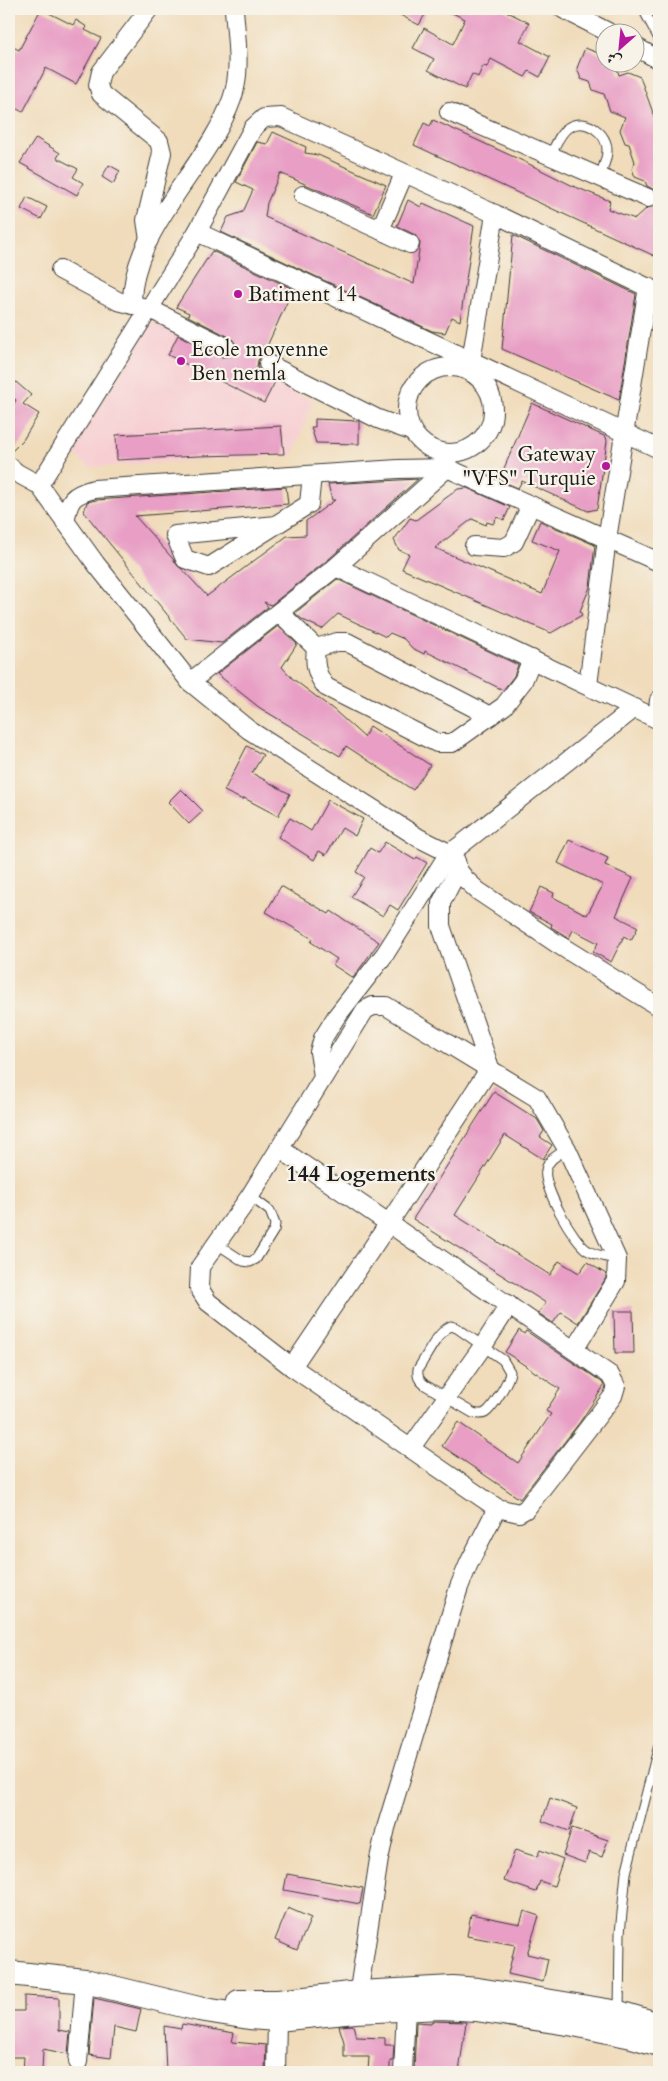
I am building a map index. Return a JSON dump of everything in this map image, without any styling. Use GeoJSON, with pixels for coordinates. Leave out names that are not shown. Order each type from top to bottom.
{"type":"FeatureCollection","features":[{"type":"Feature","properties":{"kind":"main road"},"geometry":{"type":"LineString","coordinates":[[9,1960],[33,1961],[87,1969],[196,1994],[247,2002],[357,2002],[406,2009],[442,2007],[476,2009],[574,2024],[632,2036],[659,2044]]}},
{"type":"Feature","properties":{"kind":"main road"},"geometry":{"type":"LineString","coordinates":[[9,1973],[85,1981],[199,2009],[249,2017],[277,2019],[357,2002],[453,1988],[478,1990],[619,2013],[659,2025]]}},
{"type":"Feature","properties":{"kind":"street"},"geometry":{"type":"LineString","coordinates":[[149,9],[101,72],[98,84],[101,94],[159,141],[162,153],[146,220],[149,240]]}},
{"type":"Feature","properties":{"kind":"street"},"geometry":{"type":"LineString","coordinates":[[132,305],[132,290],[137,267],[149,240],[221,124],[232,98],[237,77],[234,9]]}},
{"type":"Feature","properties":{"kind":"street"},"geometry":{"type":"LineString","coordinates":[[563,9],[596,26]]}},
{"type":"Feature","properties":{"kind":"street"},"geometry":{"type":"LineString","coordinates":[[646,53],[659,60]]}},
{"type":"Feature","properties":{"kind":"street"},"geometry":{"type":"LineString","coordinates":[[449,112],[648,198]]}},
{"type":"Feature","properties":{"kind":"street"},"geometry":{"type":"LineString","coordinates":[[39,485],[197,232],[253,128],[264,118],[281,117],[495,214],[654,290],[625,432],[607,539],[588,685]]}},
{"type":"Feature","properties":{"kind":"street"},"geometry":{"type":"LineString","coordinates":[[380,230],[404,174]]}},
{"type":"Feature","properties":{"kind":"street"},"geometry":{"type":"LineString","coordinates":[[303,195],[410,244]]}},
{"type":"Feature","properties":{"kind":"street"},"geometry":{"type":"LineString","coordinates":[[190,682],[336,567],[447,461],[473,448],[483,438],[490,426],[493,413],[492,400],[486,387],[469,366],[495,214]]}},
{"type":"Feature","properties":{"kind":"street"},"geometry":{"type":"LineString","coordinates":[[197,232],[469,366],[625,432],[659,449]]}},
{"type":"Feature","properties":{"kind":"street"},"geometry":{"type":"LineString","coordinates":[[60,270],[118,301],[150,309],[226,347]]}},
{"type":"Feature","properties":{"kind":"street"},"geometry":{"type":"LineString","coordinates":[[268,364],[378,419],[411,431]]}},
{"type":"Feature","properties":{"kind":"street"},"geometry":{"type":"LineString","coordinates":[[469,366],[435,369],[422,376],[412,388],[407,402],[406,417],[411,431],[420,443],[447,461],[531,505],[659,562]]}},
{"type":"Feature","properties":{"kind":"street"},"geometry":{"type":"LineString","coordinates":[[66,522],[68,506],[78,494],[94,489],[428,467],[447,461]]}},
{"type":"Feature","properties":{"kind":"street"},"geometry":{"type":"LineString","coordinates":[[9,466],[17,473],[39,485],[103,573],[190,682],[249,730],[418,838],[453,851]]}},
{"type":"Feature","properties":{"kind":"street"},"geometry":{"type":"LineString","coordinates":[[276,525],[174,535],[185,559],[209,567],[276,525],[309,504],[312,475]]}},
{"type":"Feature","properties":{"kind":"street"},"geometry":{"type":"LineString","coordinates":[[474,546],[504,548],[514,542],[531,505]]}},
{"type":"Feature","properties":{"kind":"street"},"geometry":{"type":"LineString","coordinates":[[336,567],[588,685],[658,720],[659,700]]}},
{"type":"Feature","properties":{"kind":"street"},"geometry":{"type":"LineString","coordinates":[[279,612],[316,648]]}},
{"type":"Feature","properties":{"kind":"street"},"geometry":{"type":"LineString","coordinates":[[316,648],[337,642],[347,642],[490,716]]}},
{"type":"Feature","properties":{"kind":"street"},"geometry":{"type":"LineString","coordinates":[[316,648],[314,661],[317,675],[326,687],[437,743],[452,743],[504,706],[523,681],[532,659]]}},
{"type":"Feature","properties":{"kind":"street"},"geometry":{"type":"LineString","coordinates":[[323,1076],[319,1052],[323,1038],[336,1017],[385,954],[453,851],[635,708]]}},
{"type":"Feature","properties":{"kind":"street"},"geometry":{"type":"LineString","coordinates":[[453,851],[458,870],[478,891],[556,943],[659,1007]]}},
{"type":"Feature","properties":{"kind":"street"},"geometry":{"type":"LineString","coordinates":[[458,870],[441,903],[442,926],[490,1068]]}},
{"type":"Feature","properties":{"kind":"street"},"geometry":{"type":"LineString","coordinates":[[279,1148],[610,1375],[616,1386],[613,1396],[526,1509],[519,1513],[497,1508],[410,1449],[292,1366],[208,1302],[199,1288],[200,1267],[250,1196],[279,1148],[323,1076],[365,1010],[373,1006],[386,1006],[537,1098],[567,1149],[617,1259],[616,1281],[574,1350]]}},
{"type":"Feature","properties":{"kind":"street"},"geometry":{"type":"LineString","coordinates":[[292,1366],[389,1223],[490,1068]]}},
{"type":"Feature","properties":{"kind":"street"},"geometry":{"type":"LineString","coordinates":[[410,1449],[509,1306]]}},
{"type":"Feature","properties":{"kind":"street"},"geometry":{"type":"LineString","coordinates":[[357,2002],[386,1828],[459,1587],[497,1508]]}},
{"type":"Feature","properties":{"kind":"street"},"geometry":{"type":"LineString","coordinates":[[78,2062],[85,1981]]}},
{"type":"Feature","properties":{"kind":"street"},"geometry":{"type":"LineString","coordinates":[[404,2072],[406,2009]]}},
{"type":"Feature","properties":{"kind":"street"},"geometry":{"type":"LineString","coordinates":[[276,2072],[277,2019]]}},
{"type":"Feature","properties":{"kind":"lane"},"geometry":{"type":"LineString","coordinates":[[643,9],[659,39]]}},
{"type":"Feature","properties":{"kind":"lane"},"geometry":{"type":"LineString","coordinates":[[550,156],[568,127],[577,124],[588,125],[600,133],[606,142],[607,152],[600,177]]}},
{"type":"Feature","properties":{"kind":"lane"},"geometry":{"type":"LineString","coordinates":[[567,1149],[549,1161],[545,1171],[546,1184],[579,1244],[596,1254],[617,1259]]}},
{"type":"Feature","properties":{"kind":"lane"},"geometry":{"type":"LineString","coordinates":[[217,1244],[243,1261],[250,1262],[256,1259],[274,1230],[275,1224],[270,1211],[250,1196]]}},
{"type":"Feature","properties":{"kind":"lane"},"geometry":{"type":"LineString","coordinates":[[451,1326],[502,1360],[508,1366],[510,1372],[509,1380],[488,1412],[481,1414],[473,1413],[447,1398],[419,1381],[417,1376],[418,1369],[441,1334],[446,1328],[451,1326]]}},
{"type":"Feature","properties":{"kind":"lane"},"geometry":{"type":"LineString","coordinates":[[619,2013],[620,1933],[626,1873],[659,1745]]}},
{"type":"Feature","properties":{"kind":"shaded area","name":"Ecole moyenne Ben nemla"},"geometry":{"type":"Polygon","coordinates":[[[153,322],[313,401],[293,455],[89,467],[77,456],[74,447],[153,322]]]}},
{"type":"Feature","properties":{"kind":"building"},"geometry":{"type":"Polygon","coordinates":[[[41,9],[73,25],[76,20],[87,27],[85,30],[101,38],[76,84],[46,68],[23,112],[9,105],[9,45],[19,50],[41,9]]]}},
{"type":"Feature","properties":{"kind":"building"},"geometry":{"type":"Polygon","coordinates":[[[389,9],[428,9],[419,25],[389,9]]]}},
{"type":"Feature","properties":{"kind":"building"},"geometry":{"type":"Polygon","coordinates":[[[444,9],[502,9],[529,23],[520,41],[550,57],[540,77],[529,71],[525,77],[491,59],[487,67],[483,66],[478,77],[472,74],[465,89],[428,70],[434,59],[413,48],[424,28],[453,44],[465,19],[444,9]]]}},
{"type":"Feature","properties":{"kind":"building"},"geometry":{"type":"Polygon","coordinates":[[[585,48],[596,52],[596,72],[618,72],[619,75],[628,72],[640,77],[659,133],[659,258],[414,145],[424,123],[430,126],[433,120],[573,186],[610,201],[608,209],[635,219],[647,208],[655,206],[658,196],[656,191],[647,186],[645,181],[635,177],[632,169],[635,162],[629,144],[625,143],[620,130],[625,117],[610,111],[604,94],[593,90],[590,82],[581,79],[577,68],[585,48]]]}},
{"type":"Feature","properties":{"kind":"building"},"geometry":{"type":"Polygon","coordinates":[[[273,132],[306,147],[305,153],[318,155],[386,185],[373,214],[280,173],[267,203],[265,217],[414,284],[420,243],[415,235],[397,226],[408,200],[421,207],[423,203],[474,226],[460,321],[452,317],[445,333],[432,331],[221,232],[228,217],[243,212],[253,190],[236,182],[257,142],[267,144],[273,132]]]}},
{"type":"Feature","properties":{"kind":"building"},"geometry":{"type":"Polygon","coordinates":[[[36,138],[60,153],[57,158],[78,169],[73,177],[83,183],[77,195],[20,163],[36,138]]]}},
{"type":"Feature","properties":{"kind":"building"},"geometry":{"type":"Polygon","coordinates":[[[109,165],[120,171],[113,184],[102,177],[109,165]]]}},
{"type":"Feature","properties":{"kind":"building"},"geometry":{"type":"Polygon","coordinates":[[[27,197],[47,207],[41,219],[21,209],[27,197]]]}},
{"type":"Feature","properties":{"kind":"building"},"geometry":{"type":"Polygon","coordinates":[[[513,235],[636,294],[619,400],[502,349],[513,235]]]}},
{"type":"Feature","properties":{"kind":"building","name":"Batiment 14"},"geometry":{"type":"Polygon","coordinates":[[[212,251],[293,289],[263,355],[258,360],[257,368],[276,380],[264,403],[168,355],[178,335],[222,357],[231,356],[236,351],[237,346],[231,338],[188,316],[189,313],[176,307],[212,251]]]}},
{"type":"Feature","properties":{"kind":"building"},"geometry":{"type":"Polygon","coordinates":[[[9,376],[31,395],[23,404],[39,414],[23,440],[9,454],[9,412],[16,400],[9,394],[9,376]]]}},
{"type":"Feature","properties":{"kind":"building"},"geometry":{"type":"Polygon","coordinates":[[[532,403],[606,437],[597,509],[588,511],[522,481],[518,488],[499,480],[532,403]]]}},
{"type":"Feature","properties":{"kind":"building"},"geometry":{"type":"Polygon","coordinates":[[[315,419],[359,421],[359,444],[316,443],[311,427],[315,427],[315,419]]]}},
{"type":"Feature","properties":{"kind":"building"},"geometry":{"type":"Polygon","coordinates":[[[281,426],[284,454],[117,460],[116,435],[281,426]]]}},
{"type":"Feature","properties":{"kind":"building"},"geometry":{"type":"Polygon","coordinates":[[[418,479],[329,559],[271,605],[264,602],[268,607],[222,643],[187,639],[84,512],[87,502],[96,500],[286,487],[288,504],[135,516],[207,596],[287,536],[306,535],[306,521],[335,500],[332,500],[328,484],[418,479]]]}},
{"type":"Feature","properties":{"kind":"building"},"geometry":{"type":"Polygon","coordinates":[[[467,488],[510,507],[504,520],[497,517],[493,524],[487,522],[486,525],[472,519],[435,548],[542,594],[560,551],[532,540],[540,521],[595,545],[590,587],[580,611],[582,615],[551,633],[402,569],[409,554],[399,550],[394,540],[410,518],[416,520],[458,489],[467,488]]]}},
{"type":"Feature","properties":{"kind":"building"},"geometry":{"type":"Polygon","coordinates":[[[337,579],[518,665],[514,676],[503,690],[425,651],[424,654],[412,648],[404,639],[390,633],[386,637],[338,614],[322,629],[303,620],[295,613],[337,579]]]}},
{"type":"Feature","properties":{"kind":"building"},"geometry":{"type":"Polygon","coordinates":[[[278,626],[297,644],[282,667],[293,679],[334,710],[364,737],[370,726],[430,765],[413,790],[346,746],[340,756],[260,708],[217,674],[278,626]]]}},
{"type":"Feature","properties":{"kind":"building"},"geometry":{"type":"Polygon","coordinates":[[[247,746],[263,755],[252,773],[290,794],[278,816],[244,798],[243,800],[224,791],[247,746]]]}},
{"type":"Feature","properties":{"kind":"building"},"geometry":{"type":"Polygon","coordinates":[[[181,789],[203,811],[189,824],[168,802],[181,789]]]}},
{"type":"Feature","properties":{"kind":"building"},"geometry":{"type":"Polygon","coordinates":[[[328,800],[363,819],[355,836],[342,828],[326,855],[319,851],[314,860],[278,837],[290,818],[311,831],[328,800]]]}},
{"type":"Feature","properties":{"kind":"building"},"geometry":{"type":"Polygon","coordinates":[[[569,840],[608,858],[605,865],[633,878],[616,916],[638,927],[631,940],[624,936],[611,962],[593,952],[598,943],[573,930],[569,938],[551,927],[552,924],[529,912],[541,887],[554,893],[553,897],[587,915],[603,885],[558,863],[569,840]]]}},
{"type":"Feature","properties":{"kind":"building"},"geometry":{"type":"Polygon","coordinates":[[[385,842],[415,860],[417,857],[427,863],[398,910],[390,905],[383,916],[351,897],[364,877],[356,872],[370,848],[378,853],[385,842]]]}},
{"type":"Feature","properties":{"kind":"building"},"geometry":{"type":"Polygon","coordinates":[[[281,886],[329,914],[331,911],[379,942],[353,978],[333,965],[337,959],[311,942],[313,939],[266,912],[281,886]]]}},
{"type":"Feature","properties":{"kind":"building"},"geometry":{"type":"Polygon","coordinates":[[[494,1092],[537,1119],[544,1131],[540,1137],[552,1145],[543,1159],[505,1135],[455,1215],[550,1275],[559,1261],[579,1273],[587,1262],[606,1274],[606,1278],[578,1323],[561,1312],[553,1323],[538,1313],[546,1303],[413,1219],[494,1092]]]}},
{"type":"Feature","properties":{"kind":"building"},"geometry":{"type":"Polygon","coordinates":[[[614,1311],[633,1311],[634,1353],[615,1353],[614,1311]]]}},
{"type":"Feature","properties":{"kind":"building"},"geometry":{"type":"Polygon","coordinates":[[[519,1330],[524,1334],[526,1331],[602,1382],[604,1386],[580,1422],[520,1499],[442,1446],[458,1422],[518,1463],[551,1414],[546,1411],[560,1389],[505,1352],[519,1330]]]}},
{"type":"Feature","properties":{"kind":"building"},"geometry":{"type":"Polygon","coordinates":[[[550,1798],[577,1808],[569,1831],[542,1821],[550,1798]]]}},
{"type":"Feature","properties":{"kind":"building"},"geometry":{"type":"Polygon","coordinates":[[[572,1828],[608,1840],[602,1857],[589,1852],[585,1863],[563,1855],[572,1828]]]}},
{"type":"Feature","properties":{"kind":"building"},"geometry":{"type":"Polygon","coordinates":[[[515,1850],[537,1857],[540,1850],[563,1859],[554,1886],[540,1881],[536,1892],[504,1881],[515,1850]]]}},
{"type":"Feature","properties":{"kind":"building"},"geometry":{"type":"Polygon","coordinates":[[[287,1874],[363,1888],[360,1904],[284,1890],[287,1874]]]}},
{"type":"Feature","properties":{"kind":"building"},"geometry":{"type":"Polygon","coordinates":[[[288,1908],[311,1918],[297,1950],[275,1940],[288,1908]]]}},
{"type":"Feature","properties":{"kind":"building"},"geometry":{"type":"Polygon","coordinates":[[[524,1911],[539,1916],[527,1954],[548,1959],[543,1982],[508,1974],[515,1945],[467,1936],[471,1914],[520,1924],[524,1911]]]}},
{"type":"Feature","properties":{"kind":"building"},"geometry":{"type":"Polygon","coordinates":[[[24,1996],[59,1998],[59,2030],[70,2032],[68,2054],[43,2049],[42,2072],[23,2072],[24,2057],[9,2057],[9,2011],[24,2011],[24,1996]]]}},
{"type":"Feature","properties":{"kind":"building"},"geometry":{"type":"Polygon","coordinates":[[[94,1998],[141,2009],[136,2032],[114,2027],[111,2058],[89,2055],[94,1998]]]}},
{"type":"Feature","properties":{"kind":"building"},"geometry":{"type":"Polygon","coordinates":[[[432,2021],[466,2022],[459,2072],[414,2072],[416,2022],[431,2023],[432,2021]]]}},
{"type":"Feature","properties":{"kind":"building"},"geometry":{"type":"Polygon","coordinates":[[[182,2024],[234,2033],[232,2042],[266,2045],[265,2072],[166,2072],[164,2026],[181,2029],[182,2024]]]}},
{"type":"Feature","properties":{"kind":"building"},"geometry":{"type":"Polygon","coordinates":[[[353,2025],[356,2037],[385,2038],[385,2045],[394,2045],[393,2061],[390,2061],[390,2072],[368,2072],[369,2057],[344,2057],[344,2042],[339,2026],[353,2025]]]}},
{"type":"Feature","properties":{"kind":"place","name":"Batiment 14"},"geometry":{"type":"Point","coordinates":[238,294]}},
{"type":"Feature","properties":{"kind":"place","name":"Ecole moyenne Ben nemla"},"geometry":{"type":"Point","coordinates":[181,361]}},
{"type":"Feature","properties":{"kind":"place","name":"Gateway \"VFS\" Turquie"},"geometry":{"type":"Point","coordinates":[606,466]}},
{"type":"Feature","properties":{"kind":"district","name":"144 Logements"},"geometry":{"type":"Point","coordinates":[361,1174]}}]}
